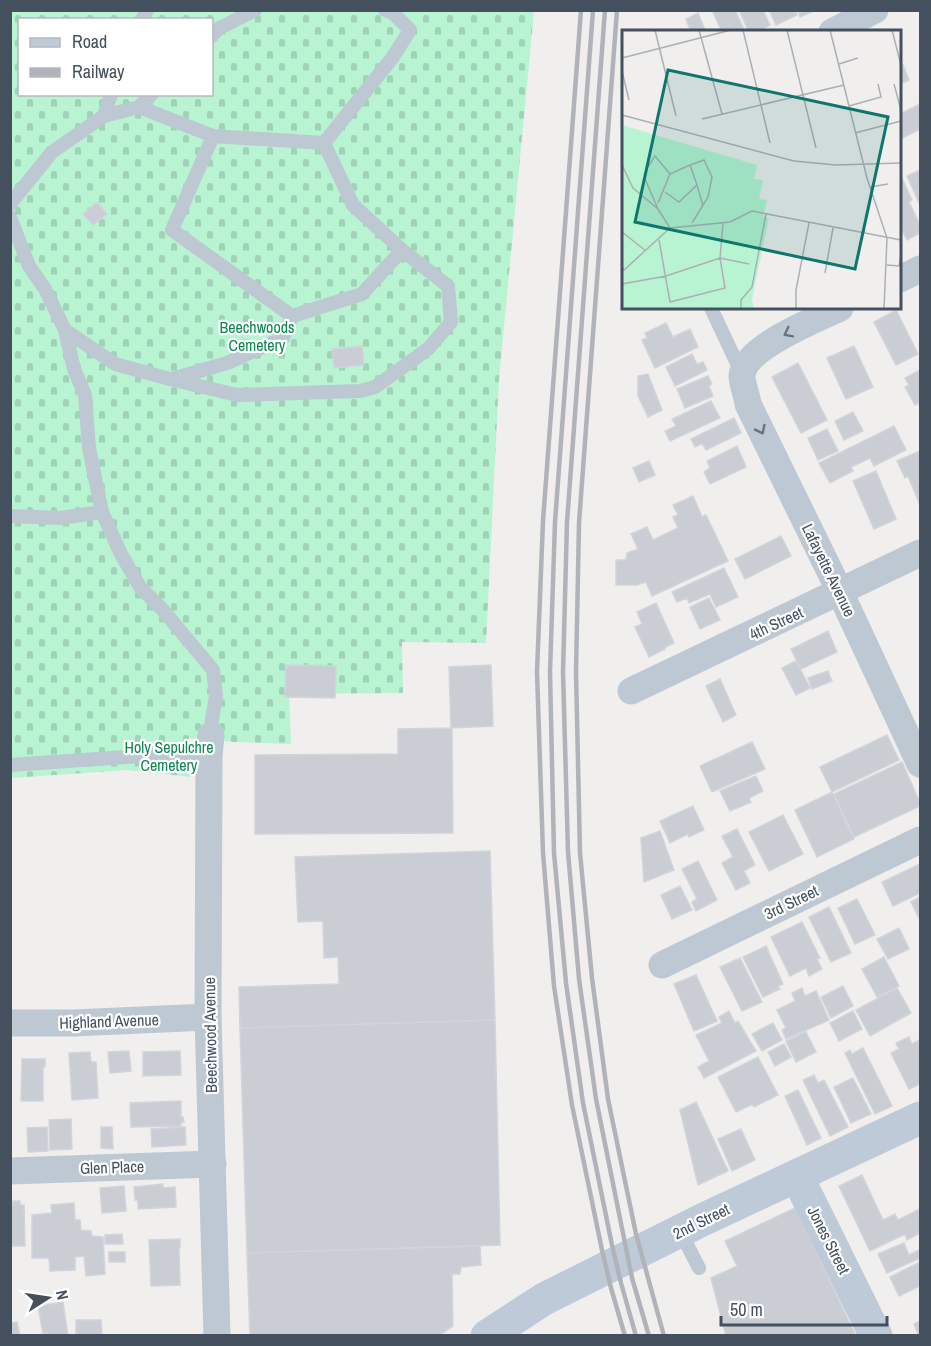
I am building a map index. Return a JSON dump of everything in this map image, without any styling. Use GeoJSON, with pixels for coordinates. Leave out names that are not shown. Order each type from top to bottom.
{"type":"FeatureCollection","features":[{"type":"Feature","properties":{"kind":"street"},"geometry":{"type":"LineString","coordinates":[[836,30],[875,10]]}},
{"type":"Feature","properties":{"kind":"street"},"geometry":{"type":"LineString","coordinates":[[901,278],[921,268]]}},
{"type":"Feature","properties":{"kind":"street"},"geometry":{"type":"LineString","coordinates":[[742,375],[748,360],[759,350],[838,309]]}},
{"type":"Feature","properties":{"kind":"street","name":"Lafayette Avenue"},"geometry":{"type":"LineString","coordinates":[[742,375],[748,404],[921,764]]}},
{"type":"Feature","properties":{"kind":"street","name":"4th Street"},"geometry":{"type":"LineString","coordinates":[[631,691],[921,553]]}},
{"type":"Feature","properties":{"kind":"street","name":"Beechwood Avenue"},"geometry":{"type":"LineString","coordinates":[[210,746],[208,1017],[217,1335]]}},
{"type":"Feature","properties":{"kind":"street","name":"3rd Street"},"geometry":{"type":"LineString","coordinates":[[662,965],[921,840]]}},
{"type":"Feature","properties":{"kind":"street","name":"Highland Avenue"},"geometry":{"type":"LineString","coordinates":[[10,1023],[73,1023],[208,1017]]}},
{"type":"Feature","properties":{"kind":"street","name":"2nd Street"},"geometry":{"type":"LineString","coordinates":[[494,1334],[543,1299],[680,1231],[921,1118]]}},
{"type":"Feature","properties":{"kind":"street","name":"Glen Place"},"geometry":{"type":"LineString","coordinates":[[10,1171],[213,1164]]}},
{"type":"Feature","properties":{"kind":"street","name":"Jones Street"},"geometry":{"type":"LineString","coordinates":[[797,1176],[876,1335]]}},
{"type":"Feature","properties":{"kind":"lane"},"geometry":{"type":"LineString","coordinates":[[213,35],[218,29],[255,10]]}},
{"type":"Feature","properties":{"kind":"lane"},"geometry":{"type":"LineString","coordinates":[[324,143],[393,57],[410,30],[393,13],[385,10]]}},
{"type":"Feature","properties":{"kind":"lane"},"geometry":{"type":"LineString","coordinates":[[104,116],[110,96]]}},
{"type":"Feature","properties":{"kind":"lane"},"geometry":{"type":"LineString","coordinates":[[10,204],[52,152],[104,116],[139,107],[150,96]]}},
{"type":"Feature","properties":{"kind":"lane"},"geometry":{"type":"LineString","coordinates":[[139,107],[213,136],[324,143]]}},
{"type":"Feature","properties":{"kind":"lane"},"geometry":{"type":"LineString","coordinates":[[213,136],[172,230],[292,316]]}},
{"type":"Feature","properties":{"kind":"lane"},"geometry":{"type":"LineString","coordinates":[[65,330],[115,364],[237,395],[360,391],[375,387],[428,349],[451,322],[448,286],[402,250],[353,205],[324,143]]}},
{"type":"Feature","properties":{"kind":"lane"},"geometry":{"type":"LineString","coordinates":[[10,217],[29,266],[45,289],[65,330],[74,369],[86,395],[89,448],[102,512],[121,555],[141,587],[213,670],[216,696],[210,746],[185,753],[10,765]]}},
{"type":"Feature","properties":{"kind":"lane"},"geometry":{"type":"LineString","coordinates":[[292,316],[362,294],[402,250]]}},
{"type":"Feature","properties":{"kind":"lane"},"geometry":{"type":"LineString","coordinates":[[711,309],[742,375]]}},
{"type":"Feature","properties":{"kind":"lane"},"geometry":{"type":"LineString","coordinates":[[170,379],[226,363],[283,338],[292,316]]}},
{"type":"Feature","properties":{"kind":"lane"},"geometry":{"type":"LineString","coordinates":[[10,516],[60,518],[102,512]]}},
{"type":"Feature","properties":{"kind":"lane"},"geometry":{"type":"LineString","coordinates":[[680,1231],[699,1268]]}},
{"type":"Feature","properties":{"kind":"green space","name":"Beechwoods Cemetery"},"geometry":{"type":"Polygon","coordinates":[[[11,11],[534,11],[499,379],[486,643],[402,642],[403,693],[289,694],[291,744],[189,738],[191,777],[128,770],[11,778],[11,11]]]}},
{"type":"Feature","properties":{"kind":"building"},"geometry":{"type":"Polygon","coordinates":[[[712,10],[735,10],[744,30],[721,30],[712,10]]]}},
{"type":"Feature","properties":{"kind":"building"},"geometry":{"type":"Polygon","coordinates":[[[739,10],[763,10],[770,25],[761,30],[748,30],[739,10]]]}},
{"type":"Feature","properties":{"kind":"building"},"geometry":{"type":"Polygon","coordinates":[[[769,10],[795,10],[797,15],[776,25],[769,10]]]}},
{"type":"Feature","properties":{"kind":"building"},"geometry":{"type":"Polygon","coordinates":[[[798,10],[816,10],[800,17],[798,10]]]}},
{"type":"Feature","properties":{"kind":"building"},"geometry":{"type":"Polygon","coordinates":[[[698,13],[705,30],[690,30],[686,19],[698,13]]]}},
{"type":"Feature","properties":{"kind":"building"},"geometry":{"type":"Polygon","coordinates":[[[903,65],[909,80],[901,84],[901,66],[903,65]]]}},
{"type":"Feature","properties":{"kind":"building"},"geometry":{"type":"Polygon","coordinates":[[[920,104],[920,129],[901,138],[901,114],[920,104]]]}},
{"type":"Feature","properties":{"kind":"building"},"geometry":{"type":"Polygon","coordinates":[[[920,170],[920,205],[907,176],[920,170]]]}},
{"type":"Feature","properties":{"kind":"building"},"geometry":{"type":"Polygon","coordinates":[[[901,176],[912,200],[909,202],[920,225],[920,233],[907,240],[901,228],[901,176]]]}},
{"type":"Feature","properties":{"kind":"building"},"geometry":{"type":"Polygon","coordinates":[[[97,202],[107,214],[93,225],[83,214],[97,202]]]}},
{"type":"Feature","properties":{"kind":"building"},"geometry":{"type":"Polygon","coordinates":[[[896,310],[918,354],[896,365],[874,322],[896,310]]]}},
{"type":"Feature","properties":{"kind":"building"},"geometry":{"type":"Polygon","coordinates":[[[666,323],[673,337],[690,329],[698,347],[655,368],[642,340],[647,338],[645,333],[666,323]]]}},
{"type":"Feature","properties":{"kind":"building"},"geometry":{"type":"Polygon","coordinates":[[[362,346],[364,365],[334,368],[332,349],[362,346]]]}},
{"type":"Feature","properties":{"kind":"building"},"geometry":{"type":"Polygon","coordinates":[[[854,346],[873,387],[846,399],[827,358],[854,346]]]}},
{"type":"Feature","properties":{"kind":"building"},"geometry":{"type":"Polygon","coordinates":[[[692,354],[697,364],[703,362],[707,370],[675,386],[666,367],[692,354]]]}},
{"type":"Feature","properties":{"kind":"building"},"geometry":{"type":"Polygon","coordinates":[[[798,363],[827,420],[801,433],[772,377],[798,363]]]}},
{"type":"Feature","properties":{"kind":"building"},"geometry":{"type":"Polygon","coordinates":[[[920,370],[920,407],[918,403],[915,405],[905,387],[909,385],[905,378],[920,370]]]}},
{"type":"Feature","properties":{"kind":"building"},"geometry":{"type":"Polygon","coordinates":[[[648,374],[662,410],[648,417],[638,396],[638,376],[648,374]]]}},
{"type":"Feature","properties":{"kind":"building"},"geometry":{"type":"Polygon","coordinates":[[[708,376],[712,384],[709,386],[713,396],[685,408],[677,389],[708,376]]]}},
{"type":"Feature","properties":{"kind":"building"},"geometry":{"type":"Polygon","coordinates":[[[711,401],[720,418],[670,441],[665,431],[676,426],[672,419],[711,401]]]}},
{"type":"Feature","properties":{"kind":"building"},"geometry":{"type":"Polygon","coordinates":[[[853,412],[863,431],[844,440],[835,421],[853,412]]]}},
{"type":"Feature","properties":{"kind":"building"},"geometry":{"type":"Polygon","coordinates":[[[734,418],[741,433],[706,450],[702,443],[695,447],[691,439],[734,418]]]}},
{"type":"Feature","properties":{"kind":"building"},"geometry":{"type":"Polygon","coordinates":[[[894,426],[906,450],[874,466],[870,458],[851,467],[853,471],[830,483],[819,463],[894,426]]]}},
{"type":"Feature","properties":{"kind":"building"},"geometry":{"type":"Polygon","coordinates":[[[827,429],[838,451],[818,460],[808,438],[827,429]]]}},
{"type":"Feature","properties":{"kind":"building"},"geometry":{"type":"Polygon","coordinates":[[[737,446],[746,467],[710,484],[704,472],[710,468],[707,461],[737,446]]]}},
{"type":"Feature","properties":{"kind":"building"},"geometry":{"type":"Polygon","coordinates":[[[920,451],[920,505],[908,476],[905,478],[897,461],[920,451]]]}},
{"type":"Feature","properties":{"kind":"building"},"geometry":{"type":"Polygon","coordinates":[[[649,461],[655,475],[639,482],[633,468],[649,461]]]}},
{"type":"Feature","properties":{"kind":"building"},"geometry":{"type":"Polygon","coordinates":[[[876,471],[896,519],[874,529],[853,481],[876,471]]]}},
{"type":"Feature","properties":{"kind":"building"},"geometry":{"type":"Polygon","coordinates":[[[693,496],[702,517],[706,515],[728,561],[652,596],[646,582],[637,585],[616,585],[616,560],[626,560],[627,553],[638,549],[631,534],[647,527],[653,540],[678,528],[673,517],[678,515],[673,505],[693,496]]]}},
{"type":"Feature","properties":{"kind":"building"},"geometry":{"type":"Polygon","coordinates":[[[781,536],[791,556],[745,579],[735,559],[781,536]]]}},
{"type":"Feature","properties":{"kind":"building"},"geometry":{"type":"Polygon","coordinates":[[[724,568],[738,597],[716,607],[710,594],[689,603],[687,598],[677,602],[672,592],[724,568]]]}},
{"type":"Feature","properties":{"kind":"building"},"geometry":{"type":"Polygon","coordinates":[[[709,598],[720,620],[700,629],[690,607],[709,598]]]}},
{"type":"Feature","properties":{"kind":"building"},"geometry":{"type":"Polygon","coordinates":[[[656,603],[674,643],[649,657],[635,627],[642,624],[637,612],[656,603]]]}},
{"type":"Feature","properties":{"kind":"building"},"geometry":{"type":"Polygon","coordinates":[[[828,631],[837,652],[801,669],[791,649],[828,631]]]}},
{"type":"Feature","properties":{"kind":"building"},"geometry":{"type":"Polygon","coordinates":[[[796,661],[810,688],[796,695],[782,668],[796,661]]]}},
{"type":"Feature","properties":{"kind":"building"},"geometry":{"type":"Polygon","coordinates":[[[286,665],[336,666],[335,698],[285,697],[286,665]]]}},
{"type":"Feature","properties":{"kind":"building"},"geometry":{"type":"Polygon","coordinates":[[[491,665],[493,726],[451,728],[449,667],[491,665]]]}},
{"type":"Feature","properties":{"kind":"building"},"geometry":{"type":"Polygon","coordinates":[[[828,671],[832,681],[812,689],[808,678],[828,671]]]}},
{"type":"Feature","properties":{"kind":"building"},"geometry":{"type":"Polygon","coordinates":[[[720,679],[736,715],[723,722],[706,686],[720,679]]]}},
{"type":"Feature","properties":{"kind":"building"},"geometry":{"type":"Polygon","coordinates":[[[452,728],[453,833],[255,834],[255,755],[398,754],[398,729],[452,728]]]}},
{"type":"Feature","properties":{"kind":"building"},"geometry":{"type":"Polygon","coordinates":[[[887,735],[899,760],[832,792],[820,767],[887,735]]]}},
{"type":"Feature","properties":{"kind":"building"},"geometry":{"type":"Polygon","coordinates":[[[752,742],[765,769],[712,792],[700,766],[752,742]]]}},
{"type":"Feature","properties":{"kind":"building"},"geometry":{"type":"Polygon","coordinates":[[[902,762],[920,806],[854,837],[834,794],[902,762]]]}},
{"type":"Feature","properties":{"kind":"building"},"geometry":{"type":"Polygon","coordinates":[[[756,776],[763,791],[749,798],[751,802],[730,811],[720,791],[756,776]]]}},
{"type":"Feature","properties":{"kind":"building"},"geometry":{"type":"Polygon","coordinates":[[[832,792],[854,839],[817,857],[795,810],[832,792]]]}},
{"type":"Feature","properties":{"kind":"building"},"geometry":{"type":"Polygon","coordinates":[[[693,806],[704,830],[689,837],[688,834],[670,843],[660,821],[693,806]]]}},
{"type":"Feature","properties":{"kind":"building"},"geometry":{"type":"Polygon","coordinates":[[[783,815],[803,854],[769,871],[749,832],[783,815]]]}},
{"type":"Feature","properties":{"kind":"building"},"geometry":{"type":"Polygon","coordinates":[[[737,829],[755,865],[744,871],[750,883],[736,890],[722,863],[733,857],[722,836],[737,829]]]}},
{"type":"Feature","properties":{"kind":"building"},"geometry":{"type":"Polygon","coordinates":[[[660,831],[674,870],[644,882],[641,838],[660,831]]]}},
{"type":"Feature","properties":{"kind":"building"},"geometry":{"type":"Polygon","coordinates":[[[490,851],[495,1020],[240,1028],[239,987],[339,984],[338,957],[324,958],[323,921],[298,922],[295,857],[490,851]]]}},
{"type":"Feature","properties":{"kind":"building"},"geometry":{"type":"Polygon","coordinates":[[[698,861],[717,900],[696,911],[692,902],[697,899],[682,869],[698,861]]]}},
{"type":"Feature","properties":{"kind":"building"},"geometry":{"type":"Polygon","coordinates":[[[920,864],[920,893],[893,906],[882,882],[920,864]]]}},
{"type":"Feature","properties":{"kind":"building"},"geometry":{"type":"Polygon","coordinates":[[[680,886],[692,910],[672,919],[661,895],[680,886]]]}},
{"type":"Feature","properties":{"kind":"building"},"geometry":{"type":"Polygon","coordinates":[[[920,897],[920,918],[919,918],[911,902],[920,897]]]}},
{"type":"Feature","properties":{"kind":"building"},"geometry":{"type":"Polygon","coordinates":[[[857,899],[875,935],[855,944],[838,908],[857,899]]]}},
{"type":"Feature","properties":{"kind":"building"},"geometry":{"type":"Polygon","coordinates":[[[829,907],[851,953],[831,962],[809,917],[829,907]]]}},
{"type":"Feature","properties":{"kind":"building"},"geometry":{"type":"Polygon","coordinates":[[[802,922],[820,958],[817,959],[822,969],[809,976],[806,968],[790,976],[771,937],[802,922]]]}},
{"type":"Feature","properties":{"kind":"building"},"geometry":{"type":"Polygon","coordinates":[[[899,928],[909,949],[888,959],[877,939],[899,928]]]}},
{"type":"Feature","properties":{"kind":"building"},"geometry":{"type":"Polygon","coordinates":[[[766,946],[783,984],[778,986],[780,989],[763,997],[743,957],[766,946]]]}},
{"type":"Feature","properties":{"kind":"building"},"geometry":{"type":"Polygon","coordinates":[[[884,957],[899,986],[877,997],[862,969],[884,957]]]}},
{"type":"Feature","properties":{"kind":"building"},"geometry":{"type":"Polygon","coordinates":[[[740,958],[762,1002],[742,1011],[720,967],[740,958]]]}},
{"type":"Feature","properties":{"kind":"building"},"geometry":{"type":"Polygon","coordinates":[[[696,975],[717,1021],[694,1031],[674,984],[696,975]]]}},
{"type":"Feature","properties":{"kind":"building"},"geometry":{"type":"Polygon","coordinates":[[[843,986],[853,1006],[831,1018],[821,997],[843,986]]]}},
{"type":"Feature","properties":{"kind":"building"},"geometry":{"type":"Polygon","coordinates":[[[802,988],[805,996],[816,991],[829,1020],[786,1039],[782,1030],[786,1028],[777,1010],[795,1001],[792,993],[802,988]]]}},
{"type":"Feature","properties":{"kind":"building"},"geometry":{"type":"Polygon","coordinates":[[[897,988],[911,1013],[870,1036],[856,1010],[897,988]]]}},
{"type":"Feature","properties":{"kind":"building"},"geometry":{"type":"Polygon","coordinates":[[[729,1011],[735,1023],[738,1021],[756,1051],[704,1078],[698,1067],[709,1061],[696,1035],[722,1023],[719,1017],[729,1011]]]}},
{"type":"Feature","properties":{"kind":"building"},"geometry":{"type":"Polygon","coordinates":[[[853,1011],[862,1029],[839,1041],[830,1023],[853,1011]]]}},
{"type":"Feature","properties":{"kind":"building"},"geometry":{"type":"Polygon","coordinates":[[[495,1020],[500,1245],[247,1253],[240,1028],[495,1020]]]}},
{"type":"Feature","properties":{"kind":"building"},"geometry":{"type":"Polygon","coordinates":[[[773,1023],[782,1040],[762,1051],[752,1034],[773,1023]]]}},
{"type":"Feature","properties":{"kind":"building"},"geometry":{"type":"Polygon","coordinates":[[[806,1032],[816,1052],[796,1062],[786,1041],[806,1032]]]}},
{"type":"Feature","properties":{"kind":"building"},"geometry":{"type":"Polygon","coordinates":[[[909,1037],[912,1044],[919,1040],[920,1043],[920,1084],[909,1089],[891,1053],[899,1049],[896,1043],[909,1037]]]}},
{"type":"Feature","properties":{"kind":"building"},"geometry":{"type":"Polygon","coordinates":[[[784,1044],[791,1057],[775,1066],[768,1052],[784,1044]]]}},
{"type":"Feature","properties":{"kind":"building"},"geometry":{"type":"Polygon","coordinates":[[[863,1048],[892,1106],[875,1114],[845,1053],[850,1050],[852,1054],[863,1048]]]}},
{"type":"Feature","properties":{"kind":"building"},"geometry":{"type":"Polygon","coordinates":[[[129,1051],[131,1071],[110,1073],[108,1052],[129,1051]]]}},
{"type":"Feature","properties":{"kind":"building"},"geometry":{"type":"Polygon","coordinates":[[[180,1051],[181,1075],[143,1076],[143,1052],[180,1051]]]}},
{"type":"Feature","properties":{"kind":"building"},"geometry":{"type":"Polygon","coordinates":[[[90,1052],[91,1062],[96,1062],[98,1098],[72,1100],[69,1053],[90,1052]]]}},
{"type":"Feature","properties":{"kind":"building"},"geometry":{"type":"Polygon","coordinates":[[[758,1057],[778,1095],[754,1107],[753,1104],[736,1112],[718,1077],[758,1057]]]}},
{"type":"Feature","properties":{"kind":"building"},"geometry":{"type":"Polygon","coordinates":[[[22,1059],[45,1059],[43,1101],[21,1101],[22,1059]]]}},
{"type":"Feature","properties":{"kind":"building"},"geometry":{"type":"Polygon","coordinates":[[[814,1075],[818,1083],[824,1080],[848,1127],[830,1136],[803,1080],[814,1075]]]}},
{"type":"Feature","properties":{"kind":"building"},"geometry":{"type":"Polygon","coordinates":[[[853,1078],[871,1114],[851,1123],[834,1087],[853,1078]]]}},
{"type":"Feature","properties":{"kind":"building"},"geometry":{"type":"Polygon","coordinates":[[[798,1090],[821,1138],[807,1145],[785,1096],[798,1090]]]}},
{"type":"Feature","properties":{"kind":"building"},"geometry":{"type":"Polygon","coordinates":[[[181,1101],[181,1117],[184,1122],[181,1122],[181,1126],[131,1127],[130,1103],[181,1101]]]}},
{"type":"Feature","properties":{"kind":"building"},"geometry":{"type":"Polygon","coordinates":[[[696,1102],[728,1171],[698,1185],[680,1110],[696,1102]]]}},
{"type":"Feature","properties":{"kind":"building"},"geometry":{"type":"Polygon","coordinates":[[[71,1119],[72,1149],[50,1150],[49,1120],[71,1119]]]}},
{"type":"Feature","properties":{"kind":"building"},"geometry":{"type":"Polygon","coordinates":[[[47,1127],[48,1151],[28,1152],[27,1128],[47,1127]]]}},
{"type":"Feature","properties":{"kind":"building"},"geometry":{"type":"Polygon","coordinates":[[[101,1127],[112,1127],[113,1149],[101,1148],[101,1127]]]}},
{"type":"Feature","properties":{"kind":"building"},"geometry":{"type":"Polygon","coordinates":[[[185,1127],[186,1145],[152,1147],[151,1129],[185,1127]]]}},
{"type":"Feature","properties":{"kind":"building"},"geometry":{"type":"Polygon","coordinates":[[[741,1129],[755,1160],[732,1171],[718,1139],[741,1129]]]}},
{"type":"Feature","properties":{"kind":"building"},"geometry":{"type":"Polygon","coordinates":[[[862,1175],[883,1220],[895,1214],[898,1220],[920,1209],[920,1233],[907,1240],[905,1234],[870,1251],[839,1186],[862,1175]]]}},
{"type":"Feature","properties":{"kind":"building"},"geometry":{"type":"Polygon","coordinates":[[[163,1184],[163,1188],[175,1187],[176,1207],[138,1209],[134,1187],[163,1184]]]}},
{"type":"Feature","properties":{"kind":"building"},"geometry":{"type":"Polygon","coordinates":[[[124,1186],[126,1211],[102,1213],[100,1188],[124,1186]]]}},
{"type":"Feature","properties":{"kind":"building"},"geometry":{"type":"Polygon","coordinates":[[[13,1201],[20,1201],[20,1205],[24,1205],[25,1246],[10,1246],[10,1205],[13,1205],[13,1201]]]}},
{"type":"Feature","properties":{"kind":"building"},"geometry":{"type":"Polygon","coordinates":[[[74,1203],[75,1220],[80,1220],[81,1230],[91,1231],[92,1236],[103,1237],[105,1274],[86,1276],[84,1256],[75,1257],[75,1270],[50,1271],[49,1258],[32,1258],[32,1215],[52,1213],[51,1205],[74,1203]]]}},
{"type":"Feature","properties":{"kind":"building"},"geometry":{"type":"Polygon","coordinates":[[[795,1208],[856,1336],[726,1336],[711,1278],[737,1266],[725,1241],[795,1208]]]}},
{"type":"Feature","properties":{"kind":"building"},"geometry":{"type":"Polygon","coordinates":[[[122,1234],[123,1244],[105,1244],[105,1235],[122,1234]]]}},
{"type":"Feature","properties":{"kind":"building"},"geometry":{"type":"Polygon","coordinates":[[[180,1239],[180,1285],[151,1286],[149,1240],[180,1239]]]}},
{"type":"Feature","properties":{"kind":"building"},"geometry":{"type":"Polygon","coordinates":[[[904,1243],[909,1255],[919,1250],[920,1258],[887,1273],[878,1254],[904,1243]]]}},
{"type":"Feature","properties":{"kind":"building"},"geometry":{"type":"Polygon","coordinates":[[[480,1246],[481,1265],[461,1267],[460,1274],[452,1274],[453,1326],[438,1336],[250,1336],[247,1253],[480,1246]]]}},
{"type":"Feature","properties":{"kind":"building"},"geometry":{"type":"Polygon","coordinates":[[[109,1252],[125,1252],[125,1262],[109,1262],[109,1252]]]}},
{"type":"Feature","properties":{"kind":"building"},"geometry":{"type":"Polygon","coordinates":[[[920,1262],[920,1286],[899,1296],[890,1277],[920,1262]]]}},
{"type":"Feature","properties":{"kind":"building"},"geometry":{"type":"Polygon","coordinates":[[[63,1302],[68,1336],[43,1334],[38,1306],[63,1302]]]}},
{"type":"Feature","properties":{"kind":"building"},"geometry":{"type":"Polygon","coordinates":[[[76,1320],[101,1320],[102,1336],[76,1336],[76,1320]]]}},
{"type":"Feature","properties":{"kind":"building"},"geometry":{"type":"Polygon","coordinates":[[[920,1321],[920,1336],[919,1336],[914,1324],[920,1321]]]}},
{"type":"Feature","properties":{"kind":"building"},"geometry":{"type":"Polygon","coordinates":[[[17,1322],[20,1336],[10,1336],[10,1323],[17,1322]]]}},
{"type":"Feature","properties":{"kind":"railway"},"geometry":{"type":"LineString","coordinates":[[581,10],[543,521],[537,672],[543,853],[554,986],[572,1105],[602,1250],[625,1336]]}},
{"type":"Feature","properties":{"kind":"railway"},"geometry":{"type":"LineString","coordinates":[[593,10],[555,522],[550,672],[554,853],[566,983],[583,1103],[612,1245],[636,1336]]}},
{"type":"Feature","properties":{"kind":"railway"},"geometry":{"type":"LineString","coordinates":[[605,10],[567,522],[563,672],[568,852],[579,979],[596,1099],[632,1278],[649,1336]]}},
{"type":"Feature","properties":{"kind":"railway"},"geometry":{"type":"LineString","coordinates":[[617,10],[579,523],[576,672],[580,853],[592,978],[608,1099],[636,1234],[664,1336]]}},
{"type":"Feature","properties":{"kind":"park label","name":"Holy Sepulchre Cemetery"},"geometry":{"type":"Point","coordinates":[169,756]}}]}
